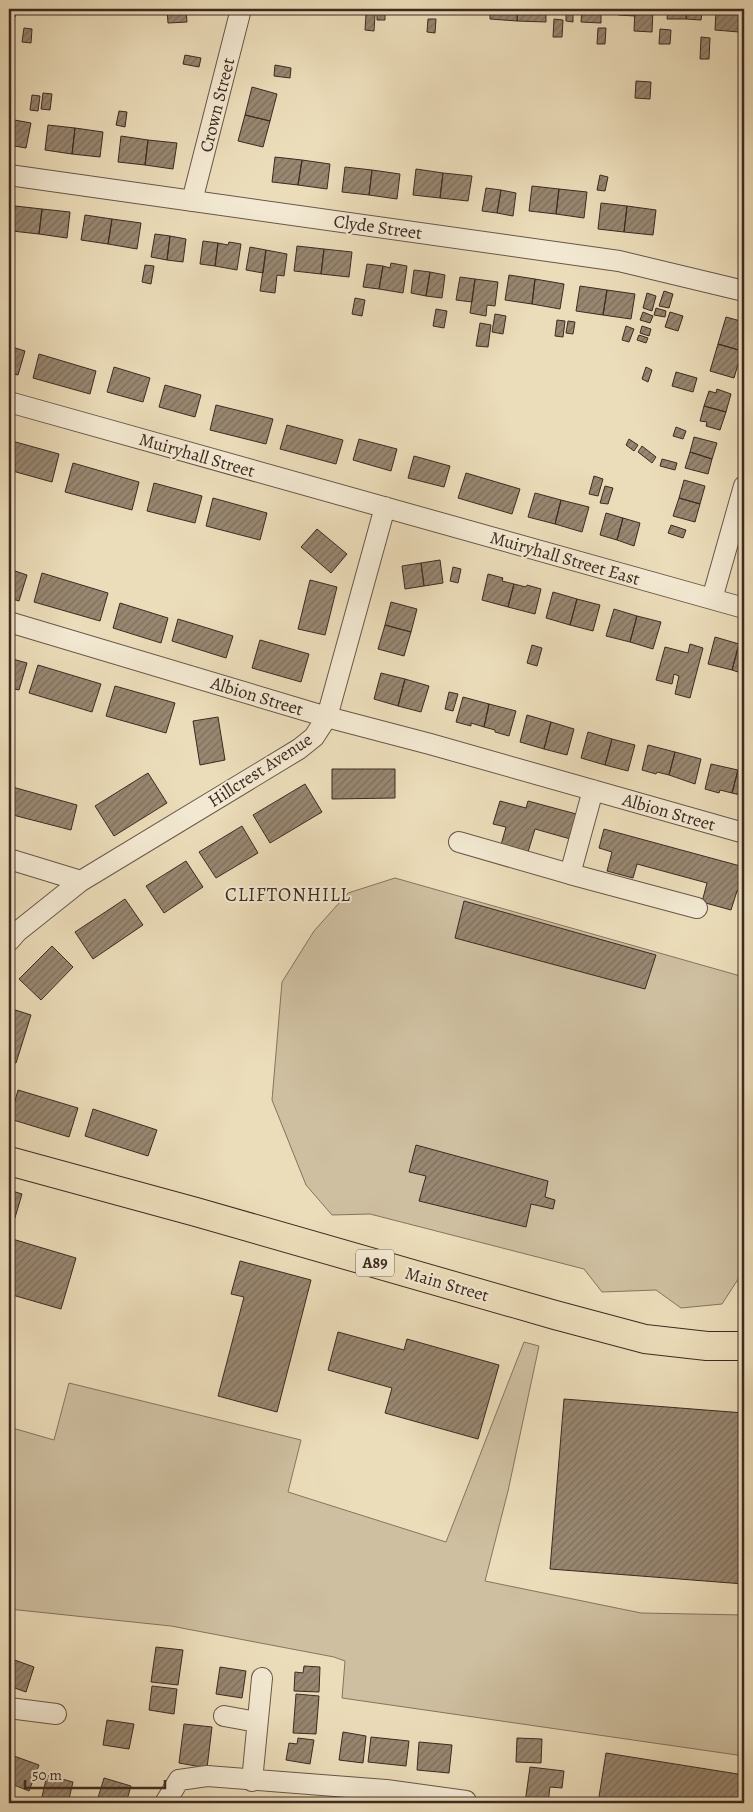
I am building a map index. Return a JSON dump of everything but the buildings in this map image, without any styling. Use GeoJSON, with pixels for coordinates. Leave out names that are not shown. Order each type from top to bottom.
{"type":"FeatureCollection","features":[{"type":"Feature","properties":{"kind":"main road","name":"Main Street"},"geometry":{"type":"LineString","coordinates":[[9,1160],[546,1313],[645,1339],[706,1346],[744,1346]]}},
{"type":"Feature","properties":{"kind":"street","name":"Crown Street"},"geometry":{"type":"LineString","coordinates":[[192,201],[241,9]]}},
{"type":"Feature","properties":{"kind":"street","name":"Clyde Street"},"geometry":{"type":"LineString","coordinates":[[9,175],[619,261],[744,291]]}},
{"type":"Feature","properties":{"kind":"street","name":"Muiryhall Street"},"geometry":{"type":"LineString","coordinates":[[9,402],[386,507]]}},
{"type":"Feature","properties":{"kind":"street"},"geometry":{"type":"LineString","coordinates":[[712,599],[744,486]]}},
{"type":"Feature","properties":{"kind":"street","name":"Muiryhall Street East"},"geometry":{"type":"LineString","coordinates":[[386,507],[744,608]]}},
{"type":"Feature","properties":{"kind":"street","name":"Hillcrest Avenue"},"geometry":{"type":"LineString","coordinates":[[9,941],[24,926],[81,881],[299,749],[314,737],[327,717],[386,507]]}},
{"type":"Feature","properties":{"kind":"street","name":"Albion Street"},"geometry":{"type":"LineString","coordinates":[[9,622],[327,717],[413,739],[744,833]]}},
{"type":"Feature","properties":{"kind":"street"},"geometry":{"type":"LineString","coordinates":[[570,874],[593,790]]}},
{"type":"Feature","properties":{"kind":"street"},"geometry":{"type":"LineString","coordinates":[[460,842],[696,908]]}},
{"type":"Feature","properties":{"kind":"street"},"geometry":{"type":"LineString","coordinates":[[9,859],[81,881]]}},
{"type":"Feature","properties":{"kind":"street"},"geometry":{"type":"LineString","coordinates":[[252,1781],[262,1678]]}},
{"type":"Feature","properties":{"kind":"street"},"geometry":{"type":"LineString","coordinates":[[9,1708],[56,1714]]}},
{"type":"Feature","properties":{"kind":"street"},"geometry":{"type":"LineString","coordinates":[[224,1716],[257,1722]]}},
{"type":"Feature","properties":{"kind":"street"},"geometry":{"type":"LineString","coordinates":[[165,1803],[179,1780],[207,1776],[386,1790],[466,1801]]}},
{"type":"Feature","properties":{"kind":"shaded area"},"geometry":{"type":"Polygon","coordinates":[[[395,878],[744,977],[744,1270],[722,1304],[681,1308],[656,1290],[602,1292],[584,1269],[370,1214],[332,1215],[306,1185],[272,1100],[282,982],[314,931],[348,893],[395,878]]]}},
{"type":"Feature","properties":{"kind":"shaded area"},"geometry":{"type":"Polygon","coordinates":[[[524,1342],[539,1346],[508,1491],[485,1581],[641,1613],[744,1615],[744,1756],[342,1698],[345,1661],[334,1657],[171,1626],[9,1609],[9,1427],[54,1440],[69,1383],[301,1440],[288,1492],[446,1542],[524,1342]]]}},
{"type":"Feature","properties":{"kind":"district","name":"CLIFTONHILL"},"geometry":{"type":"Point","coordinates":[288,895]}}]}
